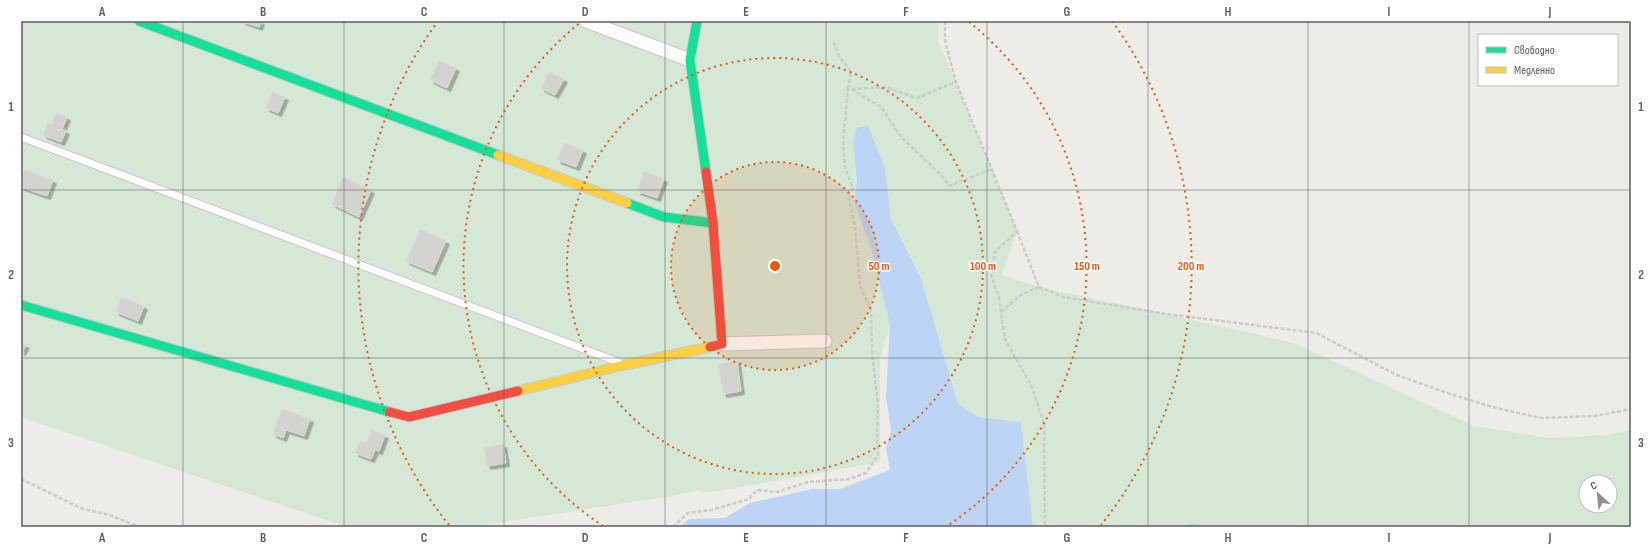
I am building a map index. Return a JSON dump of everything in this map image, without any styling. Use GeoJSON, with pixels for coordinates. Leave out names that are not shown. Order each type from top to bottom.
{"type":"FeatureCollection","features":[{"type":"Feature","properties":{"kind":"street"},"geometry":{"type":"LineString","coordinates":[[139,21],[664,217],[713,223]]}},
{"type":"Feature","properties":{"kind":"street"},"geometry":{"type":"LineString","coordinates":[[586,21],[690,60]]}},
{"type":"Feature","properties":{"kind":"street"},"geometry":{"type":"LineString","coordinates":[[697,21],[690,60],[713,223],[722,344]]}},
{"type":"Feature","properties":{"kind":"street"},"geometry":{"type":"LineString","coordinates":[[21,305],[410,417],[624,365],[722,344],[825,341]]}},
{"type":"Feature","properties":{"kind":"lane"},"geometry":{"type":"LineString","coordinates":[[21,137],[624,365]]}},
{"type":"Feature","properties":{"kind":"path"},"geometry":{"type":"LineString","coordinates":[[945,21],[945,41],[956,82],[1018,231],[1039,287]]}},
{"type":"Feature","properties":{"kind":"path"},"geometry":{"type":"LineString","coordinates":[[673,527],[688,513],[711,510],[749,499],[757,490],[777,492],[808,482],[849,479],[866,473],[878,455],[878,405],[872,353],[870,310],[860,286],[854,227],[848,194],[853,189],[845,168],[843,143],[851,72],[839,56],[834,42]]}},
{"type":"Feature","properties":{"kind":"path"},"geometry":{"type":"LineString","coordinates":[[849,89],[885,87],[917,98],[956,82]]}},
{"type":"Feature","properties":{"kind":"path"},"geometry":{"type":"LineString","coordinates":[[849,89],[881,107],[901,137],[941,175],[949,186],[992,169]]}},
{"type":"Feature","properties":{"kind":"path"},"geometry":{"type":"LineString","coordinates":[[1018,231],[995,252],[991,275],[999,298],[1005,339],[1031,385],[1044,424],[1046,527]]}},
{"type":"Feature","properties":{"kind":"path"},"geometry":{"type":"LineString","coordinates":[[1001,312],[1021,295],[1039,287],[1064,297],[1166,314],[1316,334],[1397,375],[1447,393],[1496,408],[1541,418],[1595,416],[1631,409]]}},
{"type":"Feature","properties":{"kind":"path"},"geometry":{"type":"LineString","coordinates":[[21,479],[83,509],[110,515],[140,527]]}},
{"type":"Feature","properties":{"kind":"green space"},"geometry":{"type":"Polygon","coordinates":[[[21,21],[938,21],[938,40],[1017,231],[1002,275],[1039,287],[1294,343],[1474,426],[1549,438],[1607,435],[1631,430],[1631,527],[1033,527],[1021,422],[978,417],[958,404],[922,281],[891,219],[885,168],[853,142],[857,181],[854,202],[872,252],[890,325],[880,359],[880,462],[713,492],[701,492],[700,490],[678,495],[470,527],[346,527],[21,417],[21,21]]]}},
{"type":"Feature","properties":{"kind":"water"},"geometry":{"type":"Polygon","coordinates":[[[868,126],[885,168],[891,219],[922,281],[958,404],[978,417],[1021,422],[1033,527],[680,527],[689,519],[725,518],[750,503],[812,489],[840,489],[890,470],[886,448],[891,431],[886,396],[890,325],[872,252],[854,202],[857,181],[853,142],[857,128],[868,126]]]}},
{"type":"Feature","properties":{"kind":"building"},"geometry":{"type":"Polygon","coordinates":[[[242,21],[261,21],[259,27],[242,21]]]}},
{"type":"Feature","properties":{"kind":"building"},"geometry":{"type":"Polygon","coordinates":[[[439,60],[456,68],[447,88],[430,80],[439,60]]]}},
{"type":"Feature","properties":{"kind":"building"},"geometry":{"type":"Polygon","coordinates":[[[549,72],[564,79],[555,95],[541,88],[549,72]]]}},
{"type":"Feature","properties":{"kind":"building"},"geometry":{"type":"Polygon","coordinates":[[[272,92],[285,97],[278,113],[266,108],[272,92]]]}},
{"type":"Feature","properties":{"kind":"building"},"geometry":{"type":"Polygon","coordinates":[[[56,113],[67,117],[62,129],[66,131],[61,142],[43,135],[48,123],[51,125],[56,113]]]}},
{"type":"Feature","properties":{"kind":"building"},"geometry":{"type":"Polygon","coordinates":[[[564,143],[583,150],[576,167],[557,160],[564,143]]]}},
{"type":"Feature","properties":{"kind":"building"},"geometry":{"type":"Polygon","coordinates":[[[24,170],[53,180],[47,196],[21,187],[21,178],[24,170]]]}},
{"type":"Feature","properties":{"kind":"building"},"geometry":{"type":"Polygon","coordinates":[[[644,171],[664,179],[657,198],[637,191],[644,171]]]}},
{"type":"Feature","properties":{"kind":"building"},"geometry":{"type":"Polygon","coordinates":[[[343,177],[371,190],[359,217],[332,204],[343,177]]]}},
{"type":"Feature","properties":{"kind":"building"},"geometry":{"type":"Polygon","coordinates":[[[420,229],[446,241],[432,272],[406,261],[420,229]]]}},
{"type":"Feature","properties":{"kind":"building"},"geometry":{"type":"Polygon","coordinates":[[[121,297],[144,306],[138,321],[116,312],[121,297]]]}},
{"type":"Feature","properties":{"kind":"building"},"geometry":{"type":"Polygon","coordinates":[[[21,343],[26,345],[22,352],[21,352],[21,343]]]}},
{"type":"Feature","properties":{"kind":"building"},"geometry":{"type":"Polygon","coordinates":[[[737,361],[741,391],[723,394],[718,364],[737,361]]]}},
{"type":"Feature","properties":{"kind":"building"},"geometry":{"type":"Polygon","coordinates":[[[282,409],[310,419],[304,436],[286,430],[283,438],[273,434],[282,409]]]}},
{"type":"Feature","properties":{"kind":"building"},"geometry":{"type":"Polygon","coordinates":[[[371,430],[385,435],[379,451],[375,450],[371,459],[355,453],[360,441],[367,443],[371,430]]]}},
{"type":"Feature","properties":{"kind":"building"},"geometry":{"type":"Polygon","coordinates":[[[503,444],[506,463],[487,466],[484,448],[503,444]]]}},
{"type":"Feature","properties":{"kind":"waterway"},"geometry":{"type":"LineString","coordinates":[[1187,527],[1195,525],[1200,527]]}},
{"type":"Feature","properties":{"kind":"traffic: fast"},"geometry":{"type":"LineString","coordinates":[[139,21],[498,155]]}},
{"type":"Feature","properties":{"kind":"traffic: fast"},"geometry":{"type":"LineString","coordinates":[[697,21],[690,60],[706,172]]}},
{"type":"Feature","properties":{"kind":"traffic: fast"},"geometry":{"type":"LineString","coordinates":[[627,203],[664,217],[713,223]]}},
{"type":"Feature","properties":{"kind":"traffic: fast"},"geometry":{"type":"LineString","coordinates":[[21,305],[390,412]]}},
{"type":"Feature","properties":{"kind":"traffic: slow"},"geometry":{"type":"LineString","coordinates":[[498,155],[627,203]]}},
{"type":"Feature","properties":{"kind":"traffic: slow"},"geometry":{"type":"LineString","coordinates":[[518,391],[624,365],[710,347]]}},
{"type":"Feature","properties":{"kind":"traffic: jam"},"geometry":{"type":"LineString","coordinates":[[706,172],[713,223],[722,344],[710,347]]}},
{"type":"Feature","properties":{"kind":"traffic: jam"},"geometry":{"type":"LineString","coordinates":[[390,412],[409,417],[518,391]]}}]}
